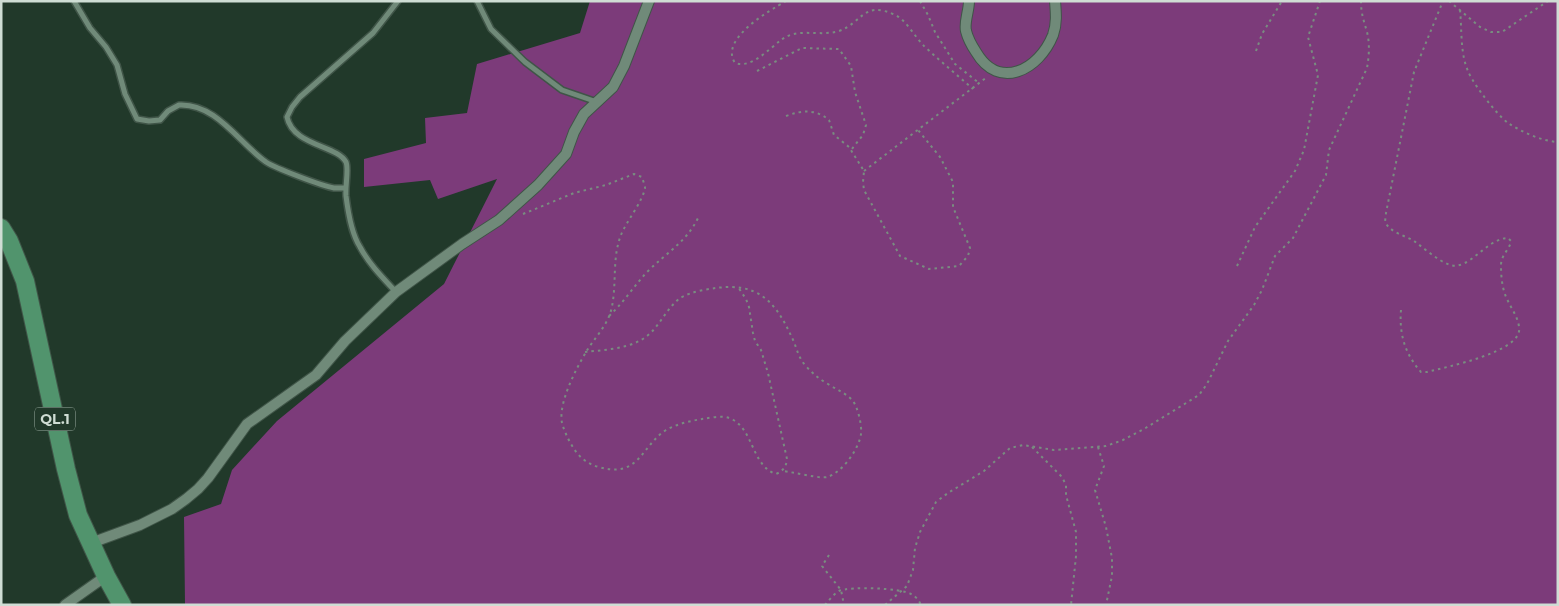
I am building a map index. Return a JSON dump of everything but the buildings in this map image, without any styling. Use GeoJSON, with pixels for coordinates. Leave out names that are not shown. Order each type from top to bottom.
{"type":"FeatureCollection","features":[{"type":"Feature","properties":{"kind":"highway","name":"QL.1"},"geometry":{"type":"LineString","coordinates":[[1,228],[9,241],[25,280],[78,516],[122,605]]}},
{"type":"Feature","properties":{"kind":"street"},"geometry":{"type":"LineString","coordinates":[[91,543],[156,517],[186,499],[198,489],[247,424],[316,375],[346,341],[396,292],[512,210],[555,167],[568,150],[580,120],[613,87],[619,77],[649,1]]}},
{"type":"Feature","properties":{"kind":"street"},"geometry":{"type":"LineString","coordinates":[[969,1],[965,28],[967,36],[981,61],[995,71],[1005,74],[1018,72],[1028,67],[1044,52],[1054,34],[1056,25],[1055,1]]}},
{"type":"Feature","properties":{"kind":"street"},"geometry":{"type":"LineString","coordinates":[[65,605],[106,576]]}},
{"type":"Feature","properties":{"kind":"lane"},"geometry":{"type":"LineString","coordinates":[[74,1],[90,28],[106,47],[117,65],[125,94],[137,119],[160,120],[168,111],[178,105],[195,108],[220,119],[271,165],[331,187],[345,188]]}},
{"type":"Feature","properties":{"kind":"lane"},"geometry":{"type":"LineString","coordinates":[[396,292],[371,264],[359,247],[350,217],[345,188],[347,169],[343,158],[336,152],[314,144],[302,137],[288,121],[288,114],[300,97],[373,33],[398,1]]}},
{"type":"Feature","properties":{"kind":"lane"},"geometry":{"type":"LineString","coordinates":[[478,1],[491,29],[519,57],[562,90],[598,102]]}},
{"type":"Feature","properties":{"kind":"path"},"geometry":{"type":"LineString","coordinates":[[786,1],[756,20],[738,37],[731,51],[735,63],[740,65],[750,62],[792,34],[835,32],[849,26],[866,12],[876,10],[891,13],[898,17],[926,48],[972,89]]}},
{"type":"Feature","properties":{"kind":"path"},"geometry":{"type":"LineString","coordinates":[[920,1],[955,64],[979,84]]}},
{"type":"Feature","properties":{"kind":"path"},"geometry":{"type":"LineString","coordinates":[[1256,51],[1262,34],[1282,1]]}},
{"type":"Feature","properties":{"kind":"path"},"geometry":{"type":"LineString","coordinates":[[1237,266],[1255,226],[1295,171],[1304,150],[1318,75],[1308,37],[1320,1]]}},
{"type":"Feature","properties":{"kind":"path"},"geometry":{"type":"LineString","coordinates":[[885,605],[908,586],[920,532],[936,502],[984,471],[1010,448],[1022,445],[1054,450],[1106,446],[1137,433],[1199,395],[1207,384],[1228,341],[1254,305],[1275,256],[1293,238],[1326,175],[1329,150],[1366,68],[1367,34],[1361,13],[1361,1]]}},
{"type":"Feature","properties":{"kind":"path"},"geometry":{"type":"LineString","coordinates":[[1401,310],[1402,334],[1406,350],[1421,372],[1493,354],[1519,335],[1520,329],[1506,297],[1502,281],[1501,262],[1506,249],[1510,245],[1511,241],[1508,238],[1495,241],[1459,266],[1451,265],[1411,239],[1392,230],[1386,222],[1414,72],[1443,1]]}},
{"type":"Feature","properties":{"kind":"path"},"geometry":{"type":"LineString","coordinates":[[1449,1],[1480,27],[1491,32],[1502,32],[1548,1]]}},
{"type":"Feature","properties":{"kind":"path"},"geometry":{"type":"LineString","coordinates":[[1460,10],[1463,50],[1467,70],[1479,90],[1506,122],[1538,138],[1558,142]]}},
{"type":"Feature","properties":{"kind":"path"},"geometry":{"type":"LineString","coordinates":[[757,71],[802,48],[839,49],[851,66],[855,92],[866,125],[863,135],[851,150]]}},
{"type":"Feature","properties":{"kind":"path"},"geometry":{"type":"LineString","coordinates":[[864,171],[995,71]]}},
{"type":"Feature","properties":{"kind":"path"},"geometry":{"type":"LineString","coordinates":[[786,116],[807,111],[824,116],[831,123],[832,132],[835,137],[851,150],[864,171],[863,187],[900,256],[917,265],[931,269],[952,268],[961,265],[969,254],[970,248],[953,208],[954,183],[940,157],[918,130]]}},
{"type":"Feature","properties":{"kind":"path"},"geometry":{"type":"LineString","coordinates":[[499,220],[519,216],[574,193],[606,185],[634,174],[642,177],[645,188],[642,197],[625,225],[618,241],[614,299],[610,316]]}},
{"type":"Feature","properties":{"kind":"path"},"geometry":{"type":"LineString","coordinates":[[585,352],[640,341],[656,327],[680,298],[687,295],[717,287],[738,287],[764,296],[786,325],[800,359],[816,376],[846,394],[854,403],[859,417],[861,434],[848,461],[836,473],[825,478],[782,471],[776,474],[770,472],[758,458],[738,423],[728,418],[691,420],[666,430],[655,439],[644,454],[631,466],[617,469],[599,468],[586,462],[576,452],[566,436],[561,421],[562,408],[585,352],[610,316],[646,274],[687,237],[700,216]]}},
{"type":"Feature","properties":{"kind":"path"},"geometry":{"type":"LineString","coordinates":[[738,287],[749,307],[755,341],[761,350],[777,410],[787,459],[782,471]]}},
{"type":"Feature","properties":{"kind":"path"},"geometry":{"type":"LineString","coordinates":[[1032,447],[1062,477],[1066,485],[1066,495],[1076,532],[1076,556],[1071,605]]}},
{"type":"Feature","properties":{"kind":"path"},"geometry":{"type":"LineString","coordinates":[[1098,447],[1104,466],[1095,490],[1106,527],[1112,558],[1112,576],[1106,605]]}},
{"type":"Feature","properties":{"kind":"path"},"geometry":{"type":"LineString","coordinates":[[829,556],[822,566],[841,590],[844,605]]}},
{"type":"Feature","properties":{"kind":"path"},"geometry":{"type":"LineString","coordinates":[[825,605],[841,590],[882,589],[912,594],[921,602],[921,605]]}},
{"type":"Feature","properties":{"kind":"shaded area"},"geometry":{"type":"Polygon","coordinates":[[[590,1],[1558,1],[1558,605],[185,605],[184,517],[221,504],[232,470],[277,421],[444,284],[497,179],[438,199],[430,180],[364,187],[364,159],[426,143],[425,118],[467,113],[477,64],[580,33],[590,1]]]}}]}
